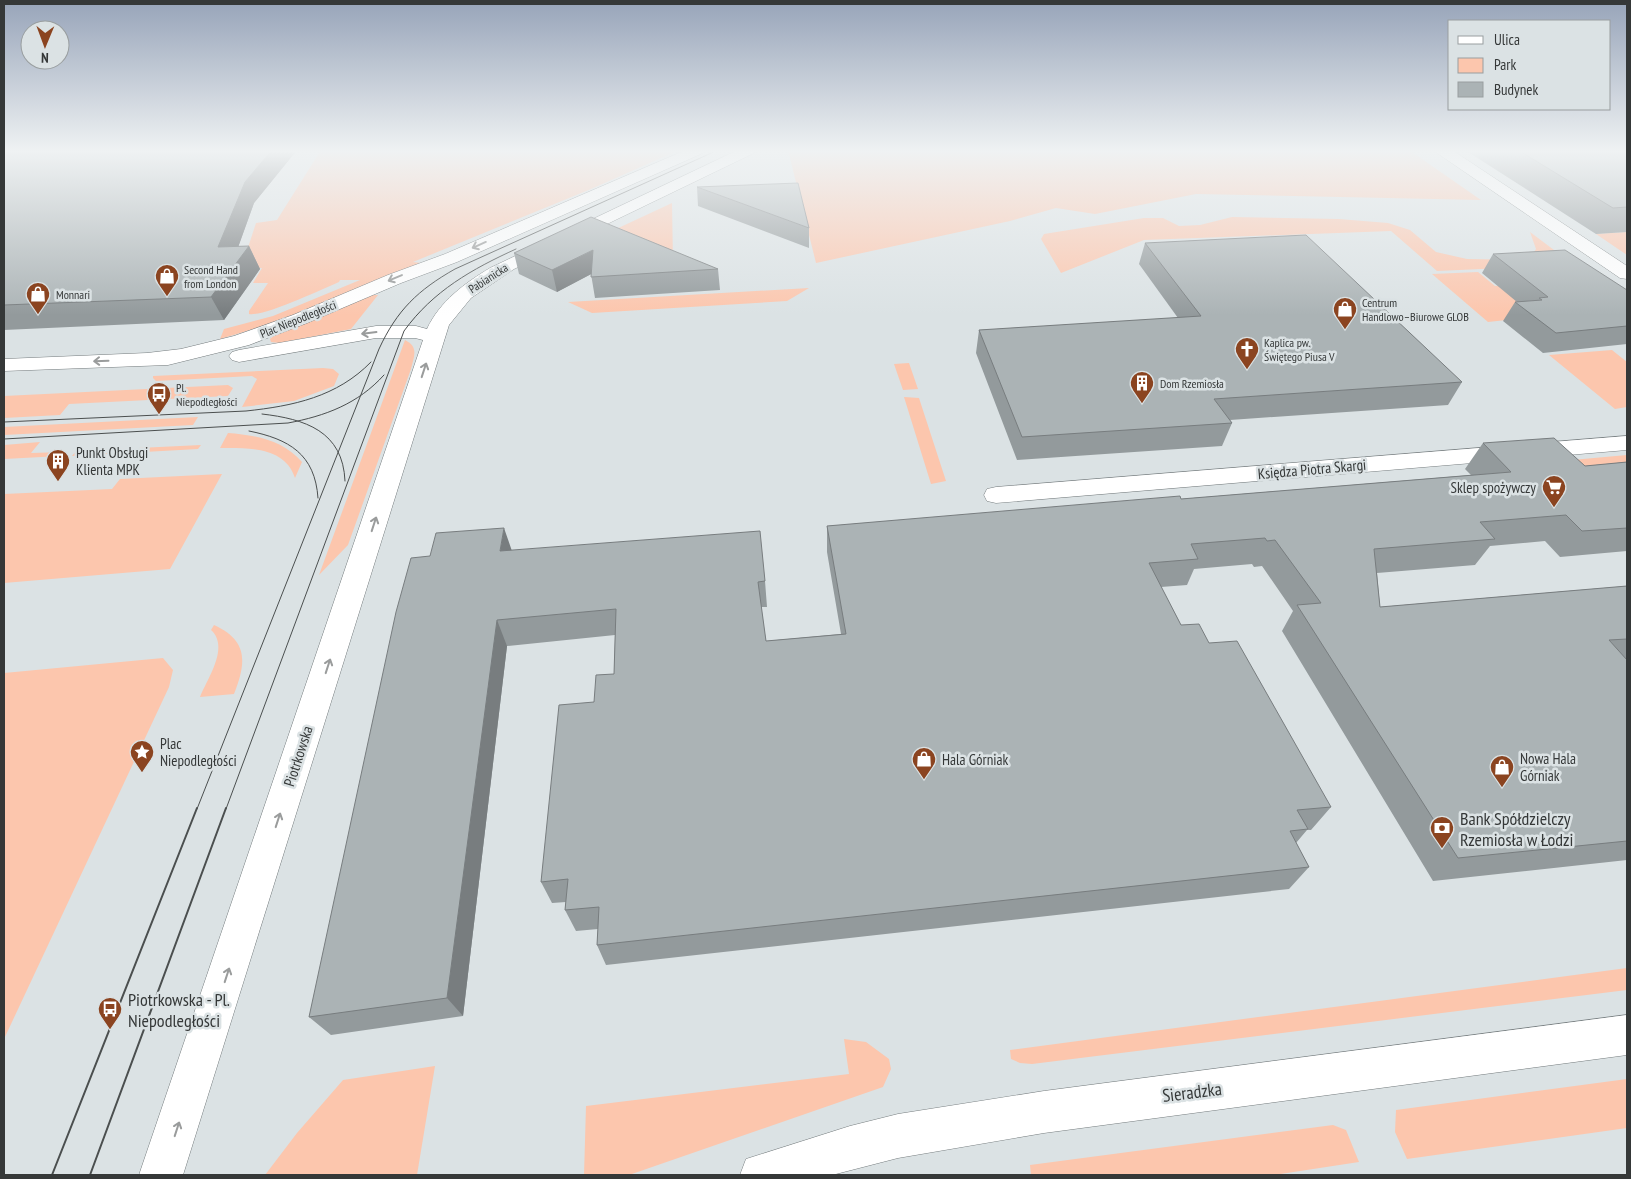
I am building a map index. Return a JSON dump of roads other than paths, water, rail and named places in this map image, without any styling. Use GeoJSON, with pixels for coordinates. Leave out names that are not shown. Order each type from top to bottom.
{"type":"FeatureCollection","features":[{"type":"Feature","properties":{"kind":"street","name":"Plac Niepodległości"},"geometry":{"type":"LineString","coordinates":[[150,359],[189,354],[241,341],[284,326],[412,271],[441,262],[572,205]]}},
{"type":"Feature","properties":{"kind":"street","name":"Pabianicka"},"geometry":{"type":"LineString","coordinates":[[434,337],[441,321],[455,303],[490,275],[533,252],[632,205]]}},
{"type":"Feature","properties":{"kind":"street"},"geometry":{"type":"LineString","coordinates":[[1524,205],[1627,274]]}},
{"type":"Feature","properties":{"kind":"street","name":"Plac Niepodległości"},"geometry":{"type":"LineString","coordinates":[[4,366],[150,359],[185,360],[238,356],[381,332],[416,332],[434,337]]}},
{"type":"Feature","properties":{"kind":"street","name":"Piotrkowska"},"geometry":{"type":"LineString","coordinates":[[161,1175],[434,337]]}},
{"type":"Feature","properties":{"kind":"street","name":"Księdza Piotra Skargi"},"geometry":{"type":"LineString","coordinates":[[996,495],[1627,443]]}},
{"type":"Feature","properties":{"kind":"street","name":"Sieradzka"},"geometry":{"type":"LineString","coordinates":[[762,1175],[850,1148],[953,1126],[1053,1110],[1627,1035]]}},
{"type":"Feature","properties":{"kind":"tram line"},"geometry":{"type":"LineString","coordinates":[[361,396],[386,335],[401,312],[419,293],[455,269],[596,205]]}},
{"type":"Feature","properties":{"kind":"tram line"},"geometry":{"type":"LineString","coordinates":[[226,809],[404,331],[428,304],[454,282],[516,249]]}},
{"type":"Feature","properties":{"kind":"tram line"},"geometry":{"type":"LineString","coordinates":[[4,422],[246,411],[281,406],[297,403],[329,392],[344,384],[371,362]]}},
{"type":"Feature","properties":{"kind":"tram line"},"geometry":{"type":"LineString","coordinates":[[361,396],[384,375]]}},
{"type":"Feature","properties":{"kind":"tram line"},"geometry":{"type":"LineString","coordinates":[[297,421],[328,412],[361,396]]}},
{"type":"Feature","properties":{"kind":"tram line"},"geometry":{"type":"LineString","coordinates":[[338,452],[361,396]]}},
{"type":"Feature","properties":{"kind":"tram line"},"geometry":{"type":"LineString","coordinates":[[262,414],[297,421]]}},
{"type":"Feature","properties":{"kind":"tram line"},"geometry":{"type":"LineString","coordinates":[[4,439],[297,421]]}},
{"type":"Feature","properties":{"kind":"tram line"},"geometry":{"type":"LineString","coordinates":[[297,421],[307,424],[319,431],[329,439],[338,452]]}},
{"type":"Feature","properties":{"kind":"tram line"},"geometry":{"type":"LineString","coordinates":[[249,431],[276,439],[288,444],[297,451],[312,470],[318,498]]}},
{"type":"Feature","properties":{"kind":"tram line"},"geometry":{"type":"LineString","coordinates":[[197,809],[338,452]]}},
{"type":"Feature","properties":{"kind":"tram line"},"geometry":{"type":"LineString","coordinates":[[338,452],[343,464],[345,481]]}},
{"type":"Feature","properties":{"kind":"tram line"},"geometry":{"type":"LineString","coordinates":[[52,1175],[197,808]]}},
{"type":"Feature","properties":{"kind":"tram line"},"geometry":{"type":"LineString","coordinates":[[90,1175],[226,808]]}},
{"type":"Feature","properties":{"kind":"place","name":"Second Hand from London"},"geometry":{"type":"Point","coordinates":[167,297]}},
{"type":"Feature","properties":{"kind":"place","name":"Monnari"},"geometry":{"type":"Point","coordinates":[38,315]}},
{"type":"Feature","properties":{"kind":"place","name":"Centrum Handlowo–Biurowe GLOB"},"geometry":{"type":"Point","coordinates":[1345,330]}},
{"type":"Feature","properties":{"kind":"place","name":"Kaplica pw. Świętego Piusa V"},"geometry":{"type":"Point","coordinates":[1247,370]}},
{"type":"Feature","properties":{"kind":"place","name":"Dom Rzemiosła"},"geometry":{"type":"Point","coordinates":[1142,404]}},
{"type":"Feature","properties":{"kind":"place","name":"Pl. Niepodległości"},"geometry":{"type":"Point","coordinates":[159,415]}},
{"type":"Feature","properties":{"kind":"place","name":"Punkt Obsługi Klienta MPK"},"geometry":{"type":"Point","coordinates":[58,482]}},
{"type":"Feature","properties":{"kind":"place","name":"Sklep spożywczy"},"geometry":{"type":"Point","coordinates":[1554,508]}},
{"type":"Feature","properties":{"kind":"place","name":"Plac Niepodległości"},"geometry":{"type":"Point","coordinates":[142,773]}},
{"type":"Feature","properties":{"kind":"place","name":"Hala Górniak"},"geometry":{"type":"Point","coordinates":[924,780]}},
{"type":"Feature","properties":{"kind":"place","name":"Nowa Hala Górniak"},"geometry":{"type":"Point","coordinates":[1502,788]}},
{"type":"Feature","properties":{"kind":"place","name":"Bank Spółdzielczy Rzemiosła w Łodzi"},"geometry":{"type":"Point","coordinates":[1442,849]}},
{"type":"Feature","properties":{"kind":"place","name":"Piotrkowska - Pl. Niepodległości"},"geometry":{"type":"Point","coordinates":[110,1030]}}]}
